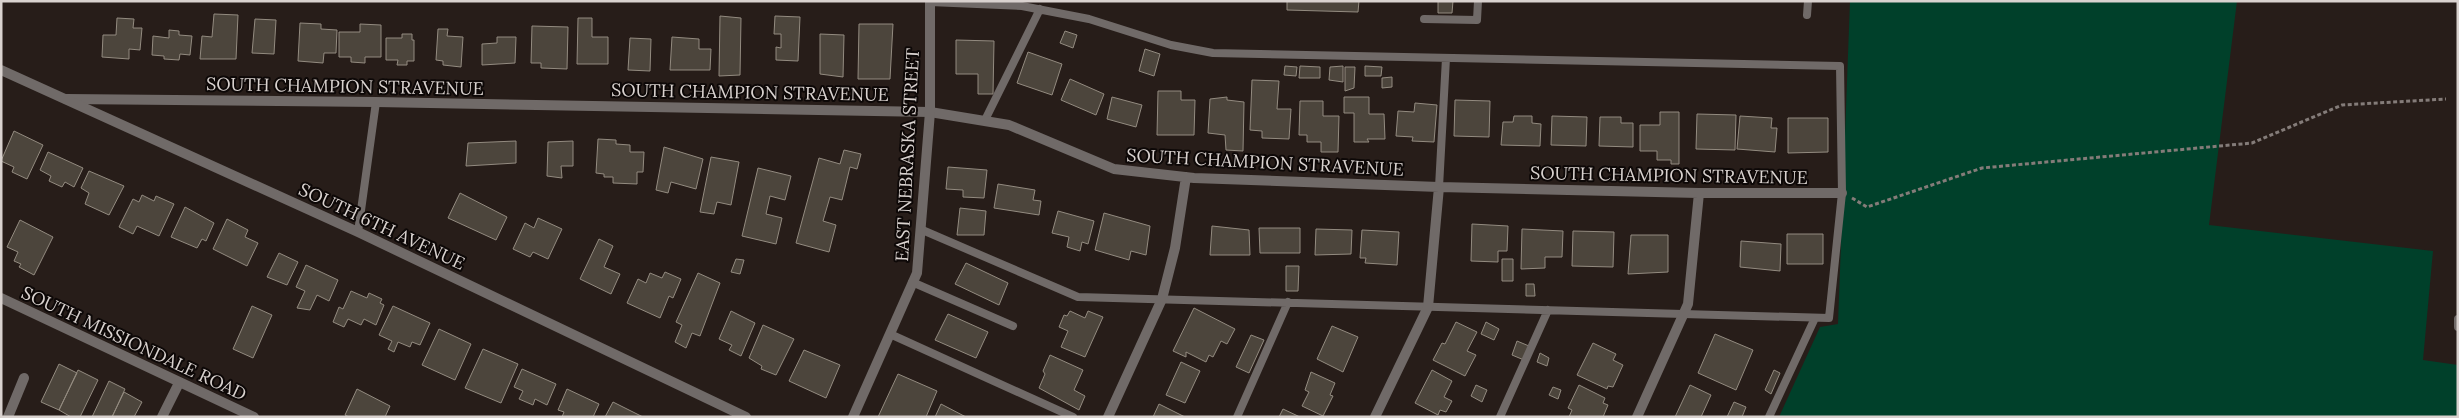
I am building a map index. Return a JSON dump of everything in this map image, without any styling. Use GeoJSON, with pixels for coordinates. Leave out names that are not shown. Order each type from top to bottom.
{"type":"FeatureCollection","features":[{"type":"Feature","properties":{"kind":"street","name":"EAST NEBRASKA STREET"},"geometry":{"type":"LineString","coordinates":[[853,417],[916,273],[930,112],[930,2]]}},
{"type":"Feature","properties":{"kind":"street","name":"SOUTH 6TH AVENUE"},"geometry":{"type":"LineString","coordinates":[[1,70],[358,232],[746,417]]}},
{"type":"Feature","properties":{"kind":"street","name":"SOUTH CHAMPION STRAVENUE"},"geometry":{"type":"LineString","coordinates":[[66,100],[376,102],[930,112],[1009,124],[1114,170],[1186,177],[1439,187],[1699,193],[1842,193]]}},
{"type":"Feature","properties":{"kind":"street"},"geometry":{"type":"LineString","coordinates":[[1108,417],[1162,299],[1175,248],[1186,177]]}},
{"type":"Feature","properties":{"kind":"street"},"geometry":{"type":"LineString","coordinates":[[1375,417],[1428,307],[1439,187]]}},
{"type":"Feature","properties":{"kind":"street"},"geometry":{"type":"LineString","coordinates":[[1637,417],[1688,304],[1699,193]]}},
{"type":"Feature","properties":{"kind":"street","name":"SOUTH MISSIONDALE ROAD"},"geometry":{"type":"LineString","coordinates":[[1,298],[254,417]]}},
{"type":"Feature","properties":{"kind":"street"},"geometry":{"type":"LineString","coordinates":[[8,417],[24,378]]}},
{"type":"Feature","properties":{"kind":"street"},"geometry":{"type":"LineString","coordinates":[[162,417],[179,383]]}},
{"type":"Feature","properties":{"kind":"lane"},"geometry":{"type":"LineString","coordinates":[[1424,19],[1477,20],[1478,1]]}},
{"type":"Feature","properties":{"kind":"lane"},"geometry":{"type":"LineString","coordinates":[[1807,15],[1808,1]]}},
{"type":"Feature","properties":{"kind":"lane"},"geometry":{"type":"LineString","coordinates":[[920,230],[1078,297],[1829,318],[1842,193],[1840,66],[1213,53],[1171,45],[1089,19],[1040,9],[1022,6],[930,2]]}},
{"type":"Feature","properties":{"kind":"lane"},"geometry":{"type":"LineString","coordinates":[[985,120],[1040,9]]}},
{"type":"Feature","properties":{"kind":"lane"},"geometry":{"type":"LineString","coordinates":[[1439,187],[1446,58]]}},
{"type":"Feature","properties":{"kind":"lane"},"geometry":{"type":"LineString","coordinates":[[358,232],[376,102]]}},
{"type":"Feature","properties":{"kind":"lane"},"geometry":{"type":"LineString","coordinates":[[912,282],[1013,326]]}},
{"type":"Feature","properties":{"kind":"lane"},"geometry":{"type":"LineString","coordinates":[[1237,417],[1288,302]]}},
{"type":"Feature","properties":{"kind":"lane"},"geometry":{"type":"LineString","coordinates":[[1500,417],[1548,310]]}},
{"type":"Feature","properties":{"kind":"lane"},"geometry":{"type":"LineString","coordinates":[[1769,417],[1815,318]]}},
{"type":"Feature","properties":{"kind":"lane"},"geometry":{"type":"LineString","coordinates":[[2458,318],[2458,327]]}},
{"type":"Feature","properties":{"kind":"lane"},"geometry":{"type":"LineString","coordinates":[[890,334],[1073,417]]}},
{"type":"Feature","properties":{"kind":"path"},"geometry":{"type":"LineString","coordinates":[[1842,193],[1867,208],[1982,168],[2252,143],[2342,105],[2446,99]]}},
{"type":"Feature","properties":{"kind":"green space"},"geometry":{"type":"Polygon","coordinates":[[[1850,1],[2237,1],[2209,225],[2433,251],[2423,360],[2458,365],[2458,417],[1779,417],[1820,327],[1838,324],[1850,1]]]}},
{"type":"Feature","properties":{"kind":"building"},"geometry":{"type":"Polygon","coordinates":[[[1287,1],[1359,1],[1358,12],[1287,10],[1287,1]]]}},
{"type":"Feature","properties":{"kind":"building"},"geometry":{"type":"Polygon","coordinates":[[[1438,1],[1453,1],[1452,13],[1438,13],[1438,1]]]}},
{"type":"Feature","properties":{"kind":"building"},"geometry":{"type":"Polygon","coordinates":[[[214,14],[238,15],[236,59],[200,59],[202,36],[212,37],[214,14]]]}},
{"type":"Feature","properties":{"kind":"building"},"geometry":{"type":"Polygon","coordinates":[[[720,16],[741,18],[740,75],[719,76],[720,16]]]}},
{"type":"Feature","properties":{"kind":"building"},"geometry":{"type":"Polygon","coordinates":[[[775,16],[800,17],[798,61],[776,60],[776,47],[781,48],[781,34],[774,34],[775,16]]]}},
{"type":"Feature","properties":{"kind":"building"},"geometry":{"type":"Polygon","coordinates":[[[117,18],[134,19],[133,28],[142,28],[140,50],[129,49],[129,59],[102,57],[103,35],[116,35],[117,18]]]}},
{"type":"Feature","properties":{"kind":"building"},"geometry":{"type":"Polygon","coordinates":[[[578,18],[592,18],[592,37],[608,37],[608,64],[577,64],[578,18]]]}},
{"type":"Feature","properties":{"kind":"building"},"geometry":{"type":"Polygon","coordinates":[[[255,19],[276,20],[274,54],[252,53],[255,19]]]}},
{"type":"Feature","properties":{"kind":"building"},"geometry":{"type":"Polygon","coordinates":[[[300,23],[321,24],[321,29],[337,30],[336,53],[324,53],[323,63],[298,61],[300,23]]]}},
{"type":"Feature","properties":{"kind":"building"},"geometry":{"type":"Polygon","coordinates":[[[360,24],[381,25],[381,57],[365,57],[365,63],[351,62],[351,57],[339,57],[339,32],[360,32],[360,24]]]}},
{"type":"Feature","properties":{"kind":"building"},"geometry":{"type":"Polygon","coordinates":[[[859,24],[893,24],[890,79],[858,79],[859,24]]]}},
{"type":"Feature","properties":{"kind":"building"},"geometry":{"type":"Polygon","coordinates":[[[532,26],[568,27],[567,69],[541,68],[541,63],[531,63],[532,26]]]}},
{"type":"Feature","properties":{"kind":"building"},"geometry":{"type":"Polygon","coordinates":[[[438,29],[448,29],[447,36],[463,37],[461,67],[443,65],[443,61],[436,60],[438,29]]]}},
{"type":"Feature","properties":{"kind":"building"},"geometry":{"type":"Polygon","coordinates":[[[169,30],[179,31],[179,35],[192,36],[190,55],[180,54],[179,60],[164,59],[164,56],[152,55],[153,36],[169,38],[169,30]]]}},
{"type":"Feature","properties":{"kind":"building"},"geometry":{"type":"Polygon","coordinates":[[[1065,31],[1077,35],[1073,48],[1060,43],[1065,31]]]}},
{"type":"Feature","properties":{"kind":"building"},"geometry":{"type":"Polygon","coordinates":[[[402,34],[412,34],[412,40],[414,40],[414,61],[407,61],[407,65],[397,65],[398,60],[386,60],[386,38],[402,38],[402,34]]]}},
{"type":"Feature","properties":{"kind":"building"},"geometry":{"type":"Polygon","coordinates":[[[820,34],[844,35],[843,77],[820,74],[820,34]]]}},
{"type":"Feature","properties":{"kind":"building"},"geometry":{"type":"Polygon","coordinates":[[[497,37],[516,37],[515,63],[482,65],[482,44],[497,43],[497,37]]]}},
{"type":"Feature","properties":{"kind":"building"},"geometry":{"type":"Polygon","coordinates":[[[672,37],[699,39],[699,49],[711,49],[710,70],[670,70],[672,37]]]}},
{"type":"Feature","properties":{"kind":"building"},"geometry":{"type":"Polygon","coordinates":[[[630,38],[651,39],[650,71],[628,70],[630,38]]]}},
{"type":"Feature","properties":{"kind":"building"},"geometry":{"type":"Polygon","coordinates":[[[956,40],[994,41],[993,94],[978,94],[978,74],[956,74],[956,40]]]}},
{"type":"Feature","properties":{"kind":"building"},"geometry":{"type":"Polygon","coordinates":[[[1145,49],[1160,54],[1154,76],[1139,71],[1145,49]]]}},
{"type":"Feature","properties":{"kind":"building"},"geometry":{"type":"Polygon","coordinates":[[[1028,52],[1062,64],[1052,95],[1017,83],[1028,52]]]}},
{"type":"Feature","properties":{"kind":"building"},"geometry":{"type":"Polygon","coordinates":[[[1285,66],[1297,67],[1296,76],[1284,75],[1285,66]]]}},
{"type":"Feature","properties":{"kind":"building"},"geometry":{"type":"Polygon","coordinates":[[[1300,66],[1320,67],[1320,78],[1299,78],[1300,66]]]}},
{"type":"Feature","properties":{"kind":"building"},"geometry":{"type":"Polygon","coordinates":[[[1343,66],[1343,82],[1329,80],[1330,67],[1343,66]]]}},
{"type":"Feature","properties":{"kind":"building"},"geometry":{"type":"Polygon","coordinates":[[[1365,66],[1382,67],[1381,76],[1365,76],[1365,66]]]}},
{"type":"Feature","properties":{"kind":"building"},"geometry":{"type":"Polygon","coordinates":[[[1345,67],[1355,67],[1354,88],[1345,91],[1345,67]]]}},
{"type":"Feature","properties":{"kind":"building"},"geometry":{"type":"Polygon","coordinates":[[[1392,77],[1392,87],[1382,88],[1382,78],[1392,77]]]}},
{"type":"Feature","properties":{"kind":"building"},"geometry":{"type":"Polygon","coordinates":[[[1070,79],[1104,94],[1096,115],[1061,100],[1070,79]]]}},
{"type":"Feature","properties":{"kind":"building"},"geometry":{"type":"Polygon","coordinates":[[[1252,80],[1279,81],[1277,109],[1291,109],[1289,139],[1262,138],[1262,131],[1250,130],[1252,80]]]}},
{"type":"Feature","properties":{"kind":"building"},"geometry":{"type":"Polygon","coordinates":[[[1158,91],[1181,91],[1181,100],[1195,100],[1194,135],[1157,135],[1158,91]]]}},
{"type":"Feature","properties":{"kind":"building"},"geometry":{"type":"Polygon","coordinates":[[[1112,97],[1142,105],[1136,127],[1107,119],[1112,97]]]}},
{"type":"Feature","properties":{"kind":"building"},"geometry":{"type":"Polygon","coordinates":[[[1227,97],[1227,100],[1244,102],[1243,151],[1226,150],[1225,135],[1208,133],[1210,99],[1227,97]]]}},
{"type":"Feature","properties":{"kind":"building"},"geometry":{"type":"Polygon","coordinates":[[[1344,97],[1369,97],[1369,114],[1384,114],[1385,139],[1367,139],[1369,142],[1354,142],[1354,113],[1344,113],[1344,97]]]}},
{"type":"Feature","properties":{"kind":"building"},"geometry":{"type":"Polygon","coordinates":[[[1455,100],[1490,101],[1489,137],[1454,136],[1455,100]]]}},
{"type":"Feature","properties":{"kind":"building"},"geometry":{"type":"Polygon","coordinates":[[[1300,101],[1323,101],[1323,116],[1339,116],[1338,152],[1321,152],[1321,142],[1307,142],[1307,135],[1299,135],[1300,101]]]}},
{"type":"Feature","properties":{"kind":"building"},"geometry":{"type":"Polygon","coordinates":[[[1415,103],[1437,105],[1434,142],[1412,141],[1413,137],[1396,136],[1398,111],[1414,112],[1415,103]]]}},
{"type":"Feature","properties":{"kind":"building"},"geometry":{"type":"Polygon","coordinates":[[[1660,112],[1679,112],[1679,164],[1671,164],[1671,160],[1657,160],[1657,151],[1640,151],[1640,125],[1660,125],[1660,112]]]}},
{"type":"Feature","properties":{"kind":"building"},"geometry":{"type":"Polygon","coordinates":[[[1697,114],[1736,115],[1735,150],[1696,149],[1697,114]]]}},
{"type":"Feature","properties":{"kind":"building"},"geometry":{"type":"Polygon","coordinates":[[[1514,116],[1532,116],[1532,123],[1541,124],[1540,146],[1501,145],[1503,122],[1513,122],[1514,116]]]}},
{"type":"Feature","properties":{"kind":"building"},"geometry":{"type":"Polygon","coordinates":[[[1552,116],[1587,117],[1586,146],[1551,145],[1552,116]]]}},
{"type":"Feature","properties":{"kind":"building"},"geometry":{"type":"Polygon","coordinates":[[[1740,116],[1772,118],[1771,128],[1777,128],[1775,152],[1737,149],[1740,116]]]}},
{"type":"Feature","properties":{"kind":"building"},"geometry":{"type":"Polygon","coordinates":[[[1600,117],[1621,117],[1621,123],[1633,123],[1633,147],[1599,146],[1600,117]]]}},
{"type":"Feature","properties":{"kind":"building"},"geometry":{"type":"Polygon","coordinates":[[[1788,118],[1828,118],[1828,152],[1788,153],[1788,118]]]}},
{"type":"Feature","properties":{"kind":"building"},"geometry":{"type":"Polygon","coordinates":[[[14,131],[43,145],[27,179],[12,172],[14,167],[1,161],[14,131]]]}},
{"type":"Feature","properties":{"kind":"building"},"geometry":{"type":"Polygon","coordinates":[[[598,139],[616,140],[616,144],[630,145],[630,152],[644,152],[643,172],[637,172],[637,184],[613,183],[613,177],[604,177],[604,174],[596,173],[598,139]]]}},
{"type":"Feature","properties":{"kind":"building"},"geometry":{"type":"Polygon","coordinates":[[[516,141],[516,163],[466,166],[468,143],[516,141]]]}},
{"type":"Feature","properties":{"kind":"building"},"geometry":{"type":"Polygon","coordinates":[[[573,141],[573,166],[561,166],[562,178],[547,176],[548,142],[573,141]]]}},
{"type":"Feature","properties":{"kind":"building"},"geometry":{"type":"Polygon","coordinates":[[[664,147],[703,159],[696,189],[671,182],[668,193],[656,190],[664,147]]]}},
{"type":"Feature","properties":{"kind":"building"},"geometry":{"type":"Polygon","coordinates":[[[844,150],[861,154],[857,169],[850,167],[842,200],[830,197],[823,221],[836,225],[829,252],[796,243],[819,158],[840,164],[844,150]]]}},
{"type":"Feature","properties":{"kind":"building"},"geometry":{"type":"Polygon","coordinates":[[[48,152],[83,168],[74,187],[65,182],[62,187],[49,181],[51,176],[40,170],[48,152]]]}},
{"type":"Feature","properties":{"kind":"building"},"geometry":{"type":"Polygon","coordinates":[[[711,157],[739,162],[731,205],[717,202],[714,214],[700,212],[711,157]]]}},
{"type":"Feature","properties":{"kind":"building"},"geometry":{"type":"Polygon","coordinates":[[[948,167],[987,170],[984,198],[963,197],[963,190],[946,189],[948,167]]]}},
{"type":"Feature","properties":{"kind":"building"},"geometry":{"type":"Polygon","coordinates":[[[758,168],[791,176],[785,200],[770,196],[766,214],[782,218],[776,244],[742,236],[758,168]]]}},
{"type":"Feature","properties":{"kind":"building"},"geometry":{"type":"Polygon","coordinates":[[[89,171],[124,186],[109,215],[85,204],[89,193],[81,188],[89,171]]]}},
{"type":"Feature","properties":{"kind":"building"},"geometry":{"type":"Polygon","coordinates":[[[998,184],[1035,190],[1033,200],[1041,201],[1039,215],[994,208],[998,184]]]}},
{"type":"Feature","properties":{"kind":"building"},"geometry":{"type":"Polygon","coordinates":[[[460,193],[507,217],[496,240],[448,218],[460,193]]]}},
{"type":"Feature","properties":{"kind":"building"},"geometry":{"type":"Polygon","coordinates":[[[142,195],[154,201],[156,196],[174,204],[159,236],[137,226],[133,234],[119,227],[133,199],[139,202],[142,195]]]}},
{"type":"Feature","properties":{"kind":"building"},"geometry":{"type":"Polygon","coordinates":[[[185,207],[214,223],[206,241],[202,239],[197,248],[171,237],[185,207]]]}},
{"type":"Feature","properties":{"kind":"building"},"geometry":{"type":"Polygon","coordinates":[[[960,208],[986,211],[984,235],[957,235],[960,208]]]}},
{"type":"Feature","properties":{"kind":"building"},"geometry":{"type":"Polygon","coordinates":[[[1058,211],[1094,221],[1088,244],[1082,242],[1080,251],[1067,247],[1069,237],[1052,233],[1058,211]]]}},
{"type":"Feature","properties":{"kind":"building"},"geometry":{"type":"Polygon","coordinates":[[[1104,213],[1150,226],[1146,255],[1131,251],[1129,260],[1095,250],[1104,213]]]}},
{"type":"Feature","properties":{"kind":"building"},"geometry":{"type":"Polygon","coordinates":[[[538,218],[562,229],[548,259],[533,252],[530,257],[513,249],[525,223],[534,228],[538,218]]]}},
{"type":"Feature","properties":{"kind":"building"},"geometry":{"type":"Polygon","coordinates":[[[227,219],[248,230],[245,237],[258,243],[247,266],[213,249],[227,219]]]}},
{"type":"Feature","properties":{"kind":"building"},"geometry":{"type":"Polygon","coordinates":[[[20,220],[53,237],[34,275],[19,267],[21,264],[14,261],[18,252],[7,247],[20,220]]]}},
{"type":"Feature","properties":{"kind":"building"},"geometry":{"type":"Polygon","coordinates":[[[1472,224],[1508,226],[1507,251],[1498,251],[1498,262],[1471,261],[1472,224]]]}},
{"type":"Feature","properties":{"kind":"building"},"geometry":{"type":"Polygon","coordinates":[[[1212,226],[1249,230],[1250,255],[1210,255],[1212,226]]]}},
{"type":"Feature","properties":{"kind":"building"},"geometry":{"type":"Polygon","coordinates":[[[1259,228],[1300,228],[1300,253],[1260,253],[1259,228]]]}},
{"type":"Feature","properties":{"kind":"building"},"geometry":{"type":"Polygon","coordinates":[[[1316,229],[1352,230],[1351,254],[1315,255],[1316,229]]]}},
{"type":"Feature","properties":{"kind":"building"},"geometry":{"type":"Polygon","coordinates":[[[1522,229],[1563,231],[1562,257],[1545,257],[1545,268],[1521,269],[1522,229]]]}},
{"type":"Feature","properties":{"kind":"building"},"geometry":{"type":"Polygon","coordinates":[[[1362,230],[1399,232],[1397,265],[1365,263],[1366,258],[1360,258],[1362,230]]]}},
{"type":"Feature","properties":{"kind":"building"},"geometry":{"type":"Polygon","coordinates":[[[1573,231],[1614,232],[1613,267],[1572,266],[1573,231]]]}},
{"type":"Feature","properties":{"kind":"building"},"geometry":{"type":"Polygon","coordinates":[[[1787,234],[1823,234],[1823,264],[1787,264],[1787,234]]]}},
{"type":"Feature","properties":{"kind":"building"},"geometry":{"type":"Polygon","coordinates":[[[1631,235],[1668,235],[1668,272],[1628,274],[1631,235]]]}},
{"type":"Feature","properties":{"kind":"building"},"geometry":{"type":"Polygon","coordinates":[[[599,239],[613,246],[604,267],[620,274],[611,294],[580,279],[599,239]]]}},
{"type":"Feature","properties":{"kind":"building"},"geometry":{"type":"Polygon","coordinates":[[[1741,241],[1781,244],[1780,271],[1740,267],[1741,241]]]}},
{"type":"Feature","properties":{"kind":"building"},"geometry":{"type":"Polygon","coordinates":[[[279,253],[298,262],[287,285],[267,277],[279,253]]]}},
{"type":"Feature","properties":{"kind":"building"},"geometry":{"type":"Polygon","coordinates":[[[736,259],[744,260],[740,274],[731,272],[736,259]]]}},
{"type":"Feature","properties":{"kind":"building"},"geometry":{"type":"Polygon","coordinates":[[[1502,259],[1513,259],[1513,281],[1502,281],[1502,259]]]}},
{"type":"Feature","properties":{"kind":"building"},"geometry":{"type":"Polygon","coordinates":[[[966,263],[1008,283],[999,305],[955,284],[966,263]]]}},
{"type":"Feature","properties":{"kind":"building"},"geometry":{"type":"Polygon","coordinates":[[[306,265],[338,280],[329,301],[317,295],[310,310],[297,308],[305,291],[296,287],[306,265]]]}},
{"type":"Feature","properties":{"kind":"building"},"geometry":{"type":"Polygon","coordinates":[[[1286,266],[1299,266],[1298,291],[1286,291],[1286,266]]]}},
{"type":"Feature","properties":{"kind":"building"},"geometry":{"type":"Polygon","coordinates":[[[665,272],[681,279],[673,298],[669,296],[660,318],[627,303],[638,279],[646,283],[650,273],[662,278],[665,272]]]}},
{"type":"Feature","properties":{"kind":"building"},"geometry":{"type":"Polygon","coordinates":[[[698,273],[720,283],[700,336],[692,333],[686,348],[675,342],[682,325],[676,322],[698,273]]]}},
{"type":"Feature","properties":{"kind":"building"},"geometry":{"type":"Polygon","coordinates":[[[1526,284],[1534,284],[1535,296],[1526,296],[1526,284]]]}},
{"type":"Feature","properties":{"kind":"building"},"geometry":{"type":"Polygon","coordinates":[[[351,291],[367,298],[369,293],[382,299],[380,303],[384,305],[376,325],[364,319],[361,325],[348,319],[344,327],[333,322],[339,307],[343,309],[351,291]]]}},
{"type":"Feature","properties":{"kind":"building"},"geometry":{"type":"Polygon","coordinates":[[[252,306],[272,315],[253,358],[233,349],[252,306]]]}},
{"type":"Feature","properties":{"kind":"building"},"geometry":{"type":"Polygon","coordinates":[[[393,306],[430,323],[420,345],[412,342],[410,347],[398,342],[394,352],[388,349],[392,341],[379,335],[393,306]]]}},
{"type":"Feature","properties":{"kind":"building"},"geometry":{"type":"Polygon","coordinates":[[[1194,308],[1235,329],[1227,344],[1221,341],[1213,357],[1209,355],[1206,362],[1186,352],[1186,357],[1173,351],[1194,308]]]}},
{"type":"Feature","properties":{"kind":"building"},"geometry":{"type":"Polygon","coordinates":[[[731,311],[755,323],[741,356],[729,350],[732,345],[719,339],[731,311]]]}},
{"type":"Feature","properties":{"kind":"building"},"geometry":{"type":"Polygon","coordinates":[[[1070,311],[1085,318],[1088,311],[1103,317],[1085,357],[1061,347],[1068,331],[1059,327],[1064,315],[1067,316],[1070,311]]]}},
{"type":"Feature","properties":{"kind":"building"},"geometry":{"type":"Polygon","coordinates":[[[948,314],[988,332],[976,358],[935,340],[948,314]]]}},
{"type":"Feature","properties":{"kind":"building"},"geometry":{"type":"Polygon","coordinates":[[[1456,322],[1477,332],[1467,351],[1476,355],[1465,376],[1433,360],[1442,343],[1445,344],[1456,322]]]}},
{"type":"Feature","properties":{"kind":"building"},"geometry":{"type":"Polygon","coordinates":[[[1486,322],[1499,329],[1494,340],[1481,334],[1486,322]]]}},
{"type":"Feature","properties":{"kind":"building"},"geometry":{"type":"Polygon","coordinates":[[[763,325],[794,339],[776,375],[761,369],[762,366],[749,358],[763,325]]]}},
{"type":"Feature","properties":{"kind":"building"},"geometry":{"type":"Polygon","coordinates":[[[1332,326],[1358,337],[1343,372],[1317,359],[1332,326]]]}},
{"type":"Feature","properties":{"kind":"building"},"geometry":{"type":"Polygon","coordinates":[[[439,329],[471,344],[455,380],[422,365],[439,329]]]}},
{"type":"Feature","properties":{"kind":"building"},"geometry":{"type":"Polygon","coordinates":[[[1715,334],[1753,350],[1736,390],[1698,373],[1715,334]]]}},
{"type":"Feature","properties":{"kind":"building"},"geometry":{"type":"Polygon","coordinates":[[[1251,335],[1264,340],[1249,373],[1236,367],[1251,335]]]}},
{"type":"Feature","properties":{"kind":"building"},"geometry":{"type":"Polygon","coordinates":[[[1517,341],[1529,346],[1524,360],[1512,355],[1517,341]]]}},
{"type":"Feature","properties":{"kind":"building"},"geometry":{"type":"Polygon","coordinates":[[[1593,343],[1616,354],[1613,360],[1623,365],[1613,387],[1608,386],[1607,389],[1577,375],[1593,343]]]}},
{"type":"Feature","properties":{"kind":"building"},"geometry":{"type":"Polygon","coordinates":[[[483,349],[518,364],[501,403],[465,388],[483,349]]]}},
{"type":"Feature","properties":{"kind":"building"},"geometry":{"type":"Polygon","coordinates":[[[804,350],[840,365],[826,398],[789,381],[804,350]]]}},
{"type":"Feature","properties":{"kind":"building"},"geometry":{"type":"Polygon","coordinates":[[[1540,353],[1549,358],[1547,366],[1537,362],[1540,353]]]}},
{"type":"Feature","properties":{"kind":"building"},"geometry":{"type":"Polygon","coordinates":[[[1050,355],[1083,370],[1074,390],[1085,396],[1079,410],[1039,388],[1045,374],[1043,371],[1050,355]]]}},
{"type":"Feature","properties":{"kind":"building"},"geometry":{"type":"Polygon","coordinates":[[[1181,362],[1200,371],[1185,403],[1166,395],[1181,362]]]}},
{"type":"Feature","properties":{"kind":"building"},"geometry":{"type":"Polygon","coordinates":[[[59,364],[77,373],[59,410],[41,402],[59,364]]]}},
{"type":"Feature","properties":{"kind":"building"},"geometry":{"type":"Polygon","coordinates":[[[522,369],[556,384],[547,405],[535,399],[533,405],[519,399],[523,391],[514,387],[522,369]]]}},
{"type":"Feature","properties":{"kind":"building"},"geometry":{"type":"Polygon","coordinates":[[[78,370],[98,380],[80,417],[71,417],[59,410],[78,370]]]}},
{"type":"Feature","properties":{"kind":"building"},"geometry":{"type":"Polygon","coordinates":[[[1432,370],[1452,381],[1444,397],[1452,401],[1446,412],[1440,410],[1438,415],[1415,403],[1432,370]]]}},
{"type":"Feature","properties":{"kind":"building"},"geometry":{"type":"Polygon","coordinates":[[[1774,370],[1780,373],[1771,394],[1765,390],[1774,370]]]}},
{"type":"Feature","properties":{"kind":"building"},"geometry":{"type":"Polygon","coordinates":[[[1311,372],[1335,383],[1330,395],[1333,396],[1323,416],[1302,406],[1309,392],[1305,390],[1311,372]]]}},
{"type":"Feature","properties":{"kind":"building"},"geometry":{"type":"Polygon","coordinates":[[[898,374],[937,391],[926,417],[878,417],[898,374]]]}},
{"type":"Feature","properties":{"kind":"building"},"geometry":{"type":"Polygon","coordinates":[[[109,381],[125,389],[112,417],[92,417],[109,381]]]}},
{"type":"Feature","properties":{"kind":"building"},"geometry":{"type":"Polygon","coordinates":[[[1476,385],[1487,390],[1482,402],[1471,396],[1476,385]]]}},
{"type":"Feature","properties":{"kind":"building"},"geometry":{"type":"Polygon","coordinates":[[[1579,385],[1605,398],[1603,403],[1608,405],[1603,417],[1569,417],[1572,410],[1568,408],[1579,385]]]}},
{"type":"Feature","properties":{"kind":"building"},"geometry":{"type":"Polygon","coordinates":[[[1690,385],[1711,395],[1701,417],[1675,417],[1690,385]]]}},
{"type":"Feature","properties":{"kind":"building"},"geometry":{"type":"Polygon","coordinates":[[[1553,387],[1561,390],[1558,399],[1549,395],[1553,387]]]}},
{"type":"Feature","properties":{"kind":"building"},"geometry":{"type":"Polygon","coordinates":[[[357,389],[390,406],[385,417],[349,417],[345,415],[357,389]]]}},
{"type":"Feature","properties":{"kind":"building"},"geometry":{"type":"Polygon","coordinates":[[[567,389],[599,404],[593,417],[562,417],[564,412],[558,410],[567,389]]]}},
{"type":"Feature","properties":{"kind":"building"},"geometry":{"type":"Polygon","coordinates":[[[124,392],[142,402],[134,417],[112,417],[124,392]]]}},
{"type":"Feature","properties":{"kind":"building"},"geometry":{"type":"Polygon","coordinates":[[[613,402],[643,417],[605,417],[613,402]]]}},
{"type":"Feature","properties":{"kind":"building"},"geometry":{"type":"Polygon","coordinates":[[[1734,402],[1746,407],[1742,417],[1727,417],[1734,402]]]}},
{"type":"Feature","properties":{"kind":"building"},"geometry":{"type":"Polygon","coordinates":[[[941,404],[966,417],[935,417],[941,404]]]}},
{"type":"Feature","properties":{"kind":"building"},"geometry":{"type":"Polygon","coordinates":[[[1159,404],[1185,417],[1153,417],[1159,404]]]}},
{"type":"Feature","properties":{"kind":"building"},"geometry":{"type":"Polygon","coordinates":[[[1283,409],[1300,417],[1279,417],[1283,409]]]}}]}
